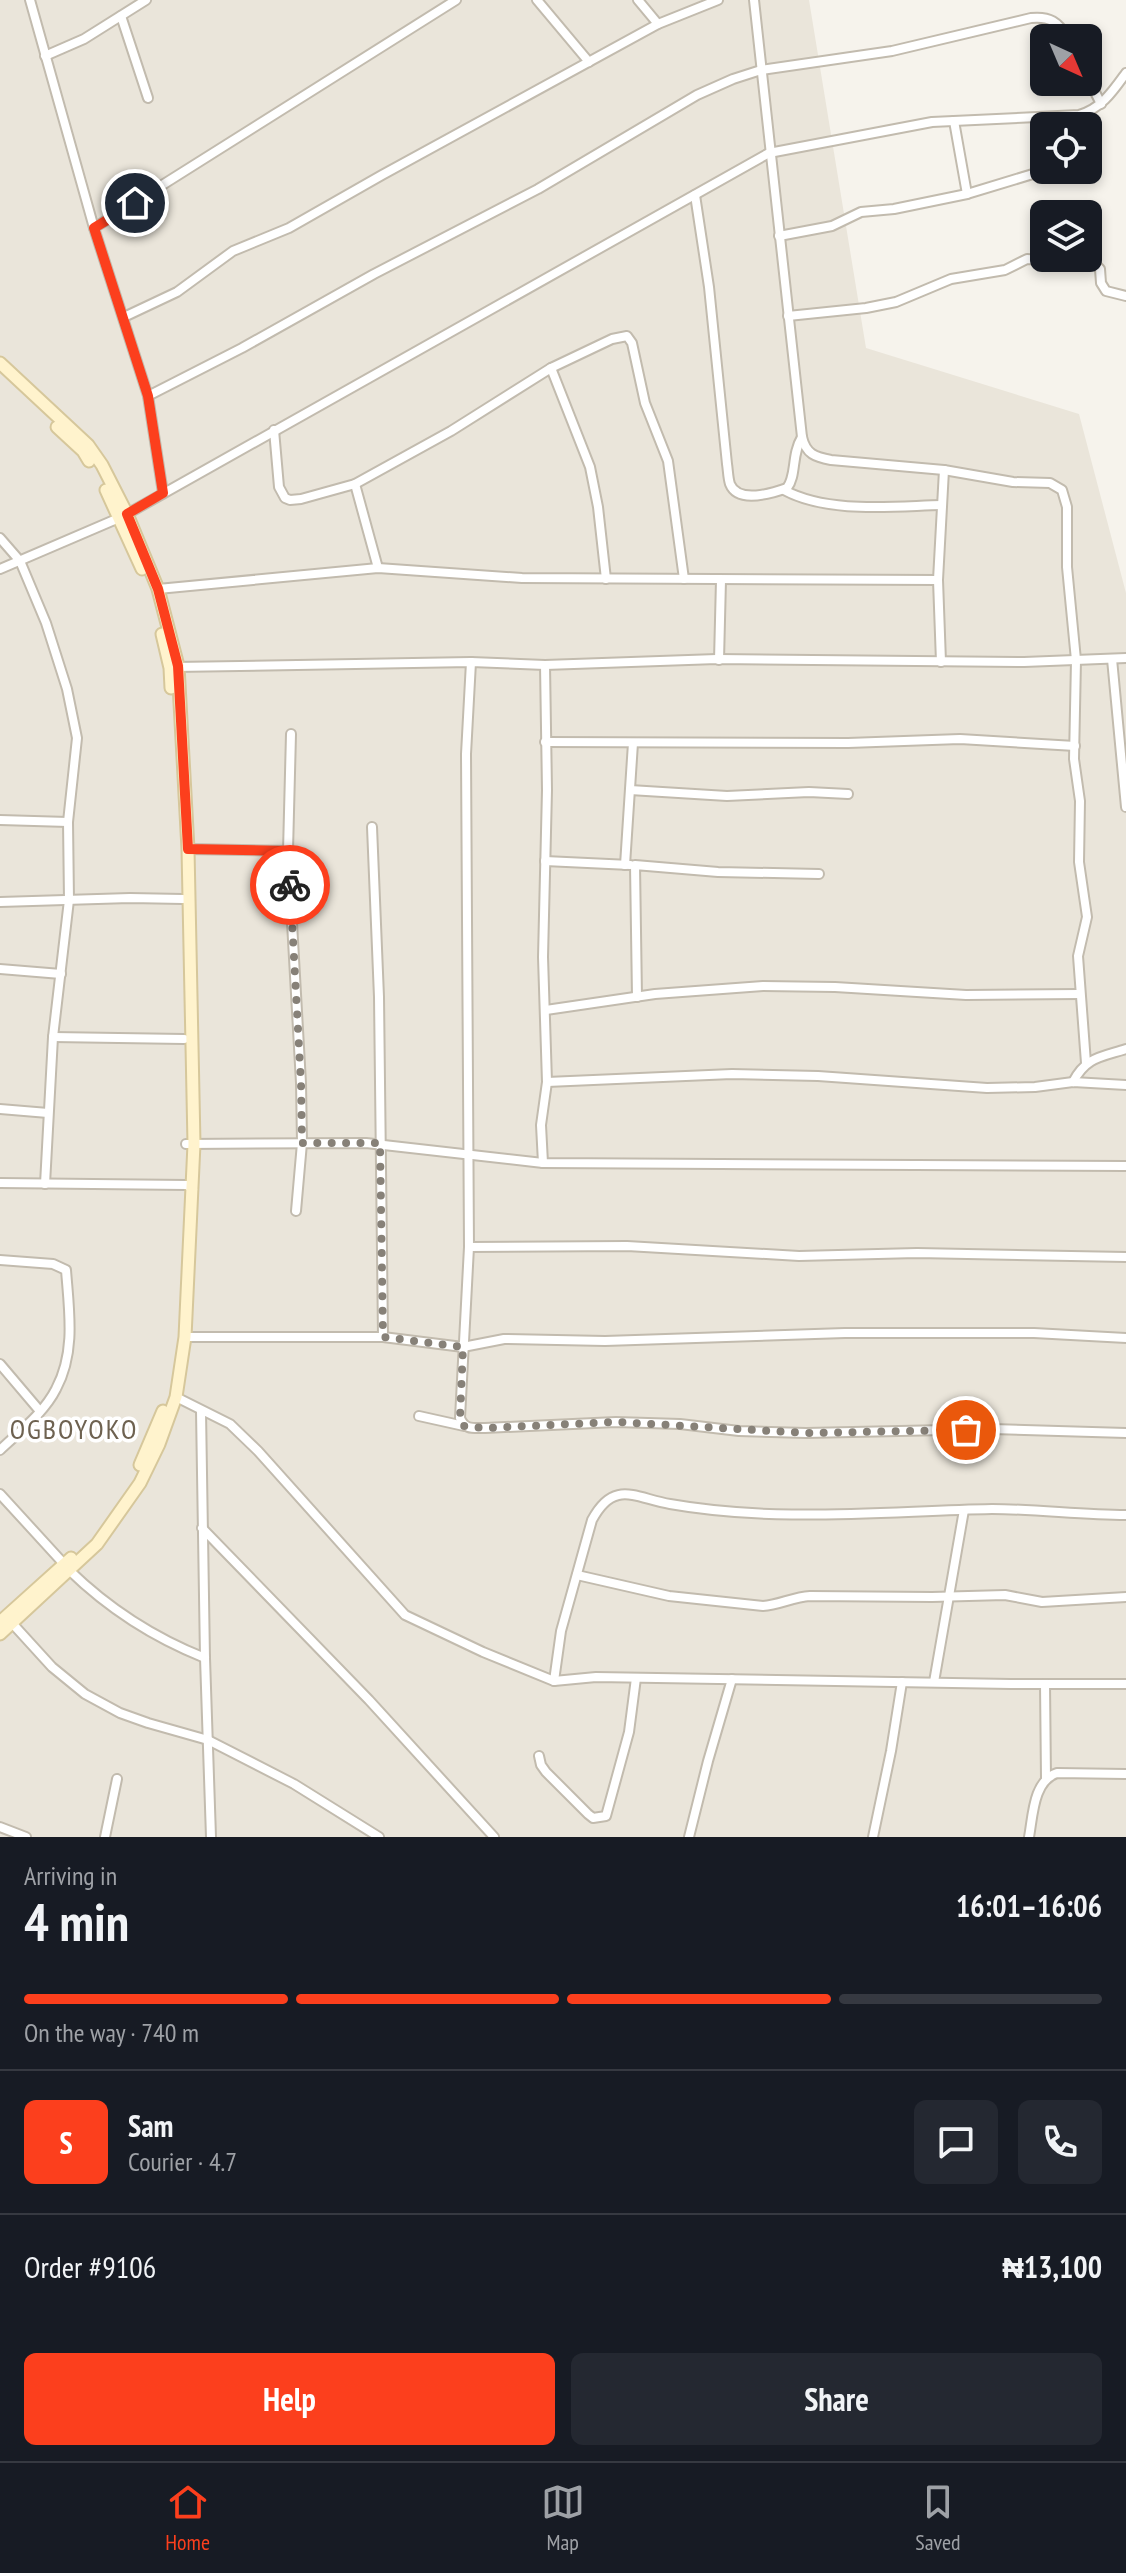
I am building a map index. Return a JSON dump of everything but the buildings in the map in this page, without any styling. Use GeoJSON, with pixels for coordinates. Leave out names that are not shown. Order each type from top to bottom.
{"type":"FeatureCollection","features":[{"type":"Feature","properties":{"kind":"main road"},"geometry":{"type":"LineString","coordinates":[[0,363],[88,445],[102,465],[152,591],[174,667],[183,899],[184,1039],[190,1144]]}},
{"type":"Feature","properties":{"kind":"main road"},"geometry":{"type":"LineString","coordinates":[[0,372],[83,451],[123,516],[158,589],[174,667],[188,849],[190,1188],[185,1337],[176,1397],[155,1442]]}},
{"type":"Feature","properties":{"kind":"main road"},"geometry":{"type":"LineString","coordinates":[[0,1634],[6,1622],[23,1606],[97,1544],[140,1483],[169,1395],[179,1337],[190,1188]]}},
{"type":"Feature","properties":{"kind":"street"},"geometry":{"type":"LineString","coordinates":[[30,0],[94,228],[148,396],[163,493]]}},
{"type":"Feature","properties":{"kind":"street"},"geometry":{"type":"LineString","coordinates":[[45,56],[84,39],[146,0]]}},
{"type":"Feature","properties":{"kind":"street"},"geometry":{"type":"LineString","coordinates":[[94,228],[456,0]]}},
{"type":"Feature","properties":{"kind":"street"},"geometry":{"type":"LineString","coordinates":[[537,0],[589,62]]}},
{"type":"Feature","properties":{"kind":"street"},"geometry":{"type":"LineString","coordinates":[[638,0],[658,24]]}},
{"type":"Feature","properties":{"kind":"street"},"geometry":{"type":"LineString","coordinates":[[124,317],[177,292],[233,251],[289,228],[658,24],[718,0]]}},
{"type":"Feature","properties":{"kind":"street"},"geometry":{"type":"LineString","coordinates":[[754,0],[769,153],[806,450],[822,458],[944,470],[1013,482],[1050,483],[1062,490],[1067,507],[1067,567],[1076,660],[1075,770],[1081,809],[1079,862],[1087,917],[1078,949],[1086,1063]]}},
{"type":"Feature","properties":{"kind":"street"},"geometry":{"type":"LineString","coordinates":[[121,16],[148,98]]}},
{"type":"Feature","properties":{"kind":"street"},"geometry":{"type":"LineString","coordinates":[[148,396],[538,189],[697,95],[733,79],[761,70],[892,51],[1040,17],[1057,24]]}},
{"type":"Feature","properties":{"kind":"street"},"geometry":{"type":"LineString","coordinates":[[0,569],[123,516],[769,153],[905,126],[1070,117],[1093,110],[1101,104],[1126,73]]}},
{"type":"Feature","properties":{"kind":"street"},"geometry":{"type":"LineString","coordinates":[[1097,96],[1101,104]]}},
{"type":"Feature","properties":{"kind":"street"},"geometry":{"type":"LineString","coordinates":[[954,121],[967,194]]}},
{"type":"Feature","properties":{"kind":"street"},"geometry":{"type":"LineString","coordinates":[[779,236],[824,228],[861,212],[901,208],[967,194],[1030,175]]}},
{"type":"Feature","properties":{"kind":"street"},"geometry":{"type":"LineString","coordinates":[[695,195],[709,287],[730,483],[738,493],[748,495],[784,490],[806,499],[866,507],[942,505]]}},
{"type":"Feature","properties":{"kind":"street"},"geometry":{"type":"LineString","coordinates":[[788,316],[896,302],[951,279],[1005,270],[1027,259],[1095,264],[1100,269],[1101,283],[1106,291],[1126,296]]}},
{"type":"Feature","properties":{"kind":"street"},"geometry":{"type":"LineString","coordinates":[[274,430],[278,480],[285,498],[301,499],[355,484],[451,431],[551,368],[624,336],[631,340],[645,403],[671,474],[684,579]]}},
{"type":"Feature","properties":{"kind":"street"},"geometry":{"type":"LineString","coordinates":[[551,368],[590,467],[606,579]]}},
{"type":"Feature","properties":{"kind":"street"},"geometry":{"type":"LineString","coordinates":[[784,490],[791,484],[794,455],[802,437]]}},
{"type":"Feature","properties":{"kind":"street"},"geometry":{"type":"LineString","coordinates":[[941,662],[938,580],[944,470]]}},
{"type":"Feature","properties":{"kind":"street"},"geometry":{"type":"LineString","coordinates":[[355,484],[378,568]]}},
{"type":"Feature","properties":{"kind":"street"},"geometry":{"type":"LineString","coordinates":[[0,538],[20,561],[46,623],[67,689],[77,738],[68,822],[69,900],[53,1037],[45,1184]]}},
{"type":"Feature","properties":{"kind":"street"},"geometry":{"type":"LineString","coordinates":[[158,589],[378,568],[509,578],[938,580]]}},
{"type":"Feature","properties":{"kind":"street"},"geometry":{"type":"LineString","coordinates":[[719,660],[721,580]]}},
{"type":"Feature","properties":{"kind":"street"},"geometry":{"type":"LineString","coordinates":[[174,667],[1126,658]]}},
{"type":"Feature","properties":{"kind":"street"},"geometry":{"type":"LineString","coordinates":[[1112,659],[1126,807]]}},
{"type":"Feature","properties":{"kind":"street"},"geometry":{"type":"LineString","coordinates":[[464,1426],[460,1418],[469,1247],[466,754],[471,662]]}},
{"type":"Feature","properties":{"kind":"street"},"geometry":{"type":"LineString","coordinates":[[543,1163],[541,1125],[547,1082],[543,957],[547,790],[545,665]]}},
{"type":"Feature","properties":{"kind":"street"},"geometry":{"type":"LineString","coordinates":[[291,734],[288,851],[302,1143],[296,1211]]}},
{"type":"Feature","properties":{"kind":"street"},"geometry":{"type":"LineString","coordinates":[[545,742],[848,743],[960,739],[1075,746]]}},
{"type":"Feature","properties":{"kind":"street"},"geometry":{"type":"LineString","coordinates":[[633,743],[630,865],[637,997]]}},
{"type":"Feature","properties":{"kind":"street"},"geometry":{"type":"LineString","coordinates":[[630,790],[727,796],[809,792],[848,794]]}},
{"type":"Feature","properties":{"kind":"street"},"geometry":{"type":"LineString","coordinates":[[0,820],[68,822]]}},
{"type":"Feature","properties":{"kind":"street"},"geometry":{"type":"LineString","coordinates":[[372,827],[379,997],[383,1337]]}},
{"type":"Feature","properties":{"kind":"street"},"geometry":{"type":"LineString","coordinates":[[188,849],[288,851]]}},
{"type":"Feature","properties":{"kind":"street"},"geometry":{"type":"LineString","coordinates":[[545,861],[718,872],[819,874]]}},
{"type":"Feature","properties":{"kind":"street"},"geometry":{"type":"LineString","coordinates":[[0,902],[183,899]]}},
{"type":"Feature","properties":{"kind":"street"},"geometry":{"type":"LineString","coordinates":[[0,969],[61,974]]}},
{"type":"Feature","properties":{"kind":"street"},"geometry":{"type":"LineString","coordinates":[[546,1010],[701,989],[763,986],[966,995],[1080,994]]}},
{"type":"Feature","properties":{"kind":"street"},"geometry":{"type":"LineString","coordinates":[[53,1037],[184,1039]]}},
{"type":"Feature","properties":{"kind":"street"},"geometry":{"type":"LineString","coordinates":[[1073,1082],[1086,1063],[1126,1049]]}},
{"type":"Feature","properties":{"kind":"street"},"geometry":{"type":"LineString","coordinates":[[547,1082],[732,1074],[987,1088],[1073,1082],[1126,1085]]}},
{"type":"Feature","properties":{"kind":"street"},"geometry":{"type":"LineString","coordinates":[[0,1109],[48,1113]]}},
{"type":"Feature","properties":{"kind":"street"},"geometry":{"type":"LineString","coordinates":[[190,1144],[380,1143],[543,1163],[1126,1166]]}},
{"type":"Feature","properties":{"kind":"street"},"geometry":{"type":"LineString","coordinates":[[0,1183],[190,1188]]}},
{"type":"Feature","properties":{"kind":"street"},"geometry":{"type":"LineString","coordinates":[[469,1247],[627,1246],[799,1256],[917,1253],[1126,1257]]}},
{"type":"Feature","properties":{"kind":"street"},"geometry":{"type":"LineString","coordinates":[[0,1260],[53,1264],[66,1270],[70,1338],[66,1363],[56,1391],[0,1450]]}},
{"type":"Feature","properties":{"kind":"street"},"geometry":{"type":"LineString","coordinates":[[185,1337],[383,1337],[463,1347],[504,1339],[605,1341],[845,1333],[1034,1333],[1126,1338]]}},
{"type":"Feature","properties":{"kind":"street"},"geometry":{"type":"LineString","coordinates":[[0,1364],[39,1410]]}},
{"type":"Feature","properties":{"kind":"street"},"geometry":{"type":"LineString","coordinates":[[176,1397],[230,1424],[258,1451],[405,1615],[554,1681],[596,1677],[1126,1684]]}},
{"type":"Feature","properties":{"kind":"street"},"geometry":{"type":"LineString","coordinates":[[201,1411],[211,1837]]}},
{"type":"Feature","properties":{"kind":"street"},"geometry":{"type":"LineString","coordinates":[[419,1416],[485,1428],[616,1422],[806,1433],[992,1429],[1126,1433]]}},
{"type":"Feature","properties":{"kind":"street"},"geometry":{"type":"LineString","coordinates":[[0,1494],[67,1567],[112,1609],[173,1646],[205,1658]]}},
{"type":"Feature","properties":{"kind":"street"},"geometry":{"type":"LineString","coordinates":[[554,1681],[561,1631],[592,1520],[598,1510],[617,1494],[634,1494],[666,1504],[723,1513],[792,1515],[1034,1510],[1126,1515]]}},
{"type":"Feature","properties":{"kind":"street"},"geometry":{"type":"LineString","coordinates":[[934,1682],[964,1510]]}},
{"type":"Feature","properties":{"kind":"street"},"geometry":{"type":"LineString","coordinates":[[202,1528],[369,1700],[494,1837]]}},
{"type":"Feature","properties":{"kind":"street"},"geometry":{"type":"LineString","coordinates":[[577,1575],[669,1596],[763,1606],[802,1597],[1005,1595],[1042,1602],[1126,1597]]}},
{"type":"Feature","properties":{"kind":"street"},"geometry":{"type":"LineString","coordinates":[[6,1622],[85,1694],[134,1718],[208,1740],[294,1784],[379,1837]]}},
{"type":"Feature","properties":{"kind":"street"},"geometry":{"type":"LineString","coordinates":[[539,1756],[546,1772],[588,1814],[593,1818],[606,1816],[629,1732],[636,1678]]}},
{"type":"Feature","properties":{"kind":"street"},"geometry":{"type":"LineString","coordinates":[[689,1837],[732,1679]]}},
{"type":"Feature","properties":{"kind":"street"},"geometry":{"type":"LineString","coordinates":[[873,1837],[902,1682]]}},
{"type":"Feature","properties":{"kind":"street"},"geometry":{"type":"LineString","coordinates":[[1029,1837],[1037,1795],[1046,1779],[1045,1684]]}},
{"type":"Feature","properties":{"kind":"street"},"geometry":{"type":"LineString","coordinates":[[1046,1779],[1057,1773],[1126,1774]]}},
{"type":"Feature","properties":{"kind":"street"},"geometry":{"type":"LineString","coordinates":[[105,1837],[117,1779]]}},
{"type":"Feature","properties":{"kind":"street"},"geometry":{"type":"LineString","coordinates":[[0,1827],[26,1837]]}},
{"type":"Feature","properties":{"kind":"shaded area"},"geometry":{"type":"Polygon","coordinates":[[[0,0],[809,0],[866,348],[1079,414],[1126,593],[1126,1837],[0,1837],[0,0]]]}},
{"type":"Feature","properties":{"kind":"way so far"},"geometry":{"type":"LineString","coordinates":[[290,885],[302,1143],[380,1143],[383,1337],[463,1347],[460,1418],[464,1426],[485,1428],[616,1422],[806,1433],[966,1430]]}},
{"type":"Feature","properties":{"kind":"district","name":"OGBOYOKO"},"geometry":{"type":"Point","coordinates":[74,1429]}},
{"type":"Feature","properties":{"kind":"route"},"geometry":{"type":"LineString","coordinates":[[135,203],[94,228],[148,396],[158,447],[163,493],[127,514],[158,589],[178,666],[188,849],[288,851],[290,885]]}}]}
